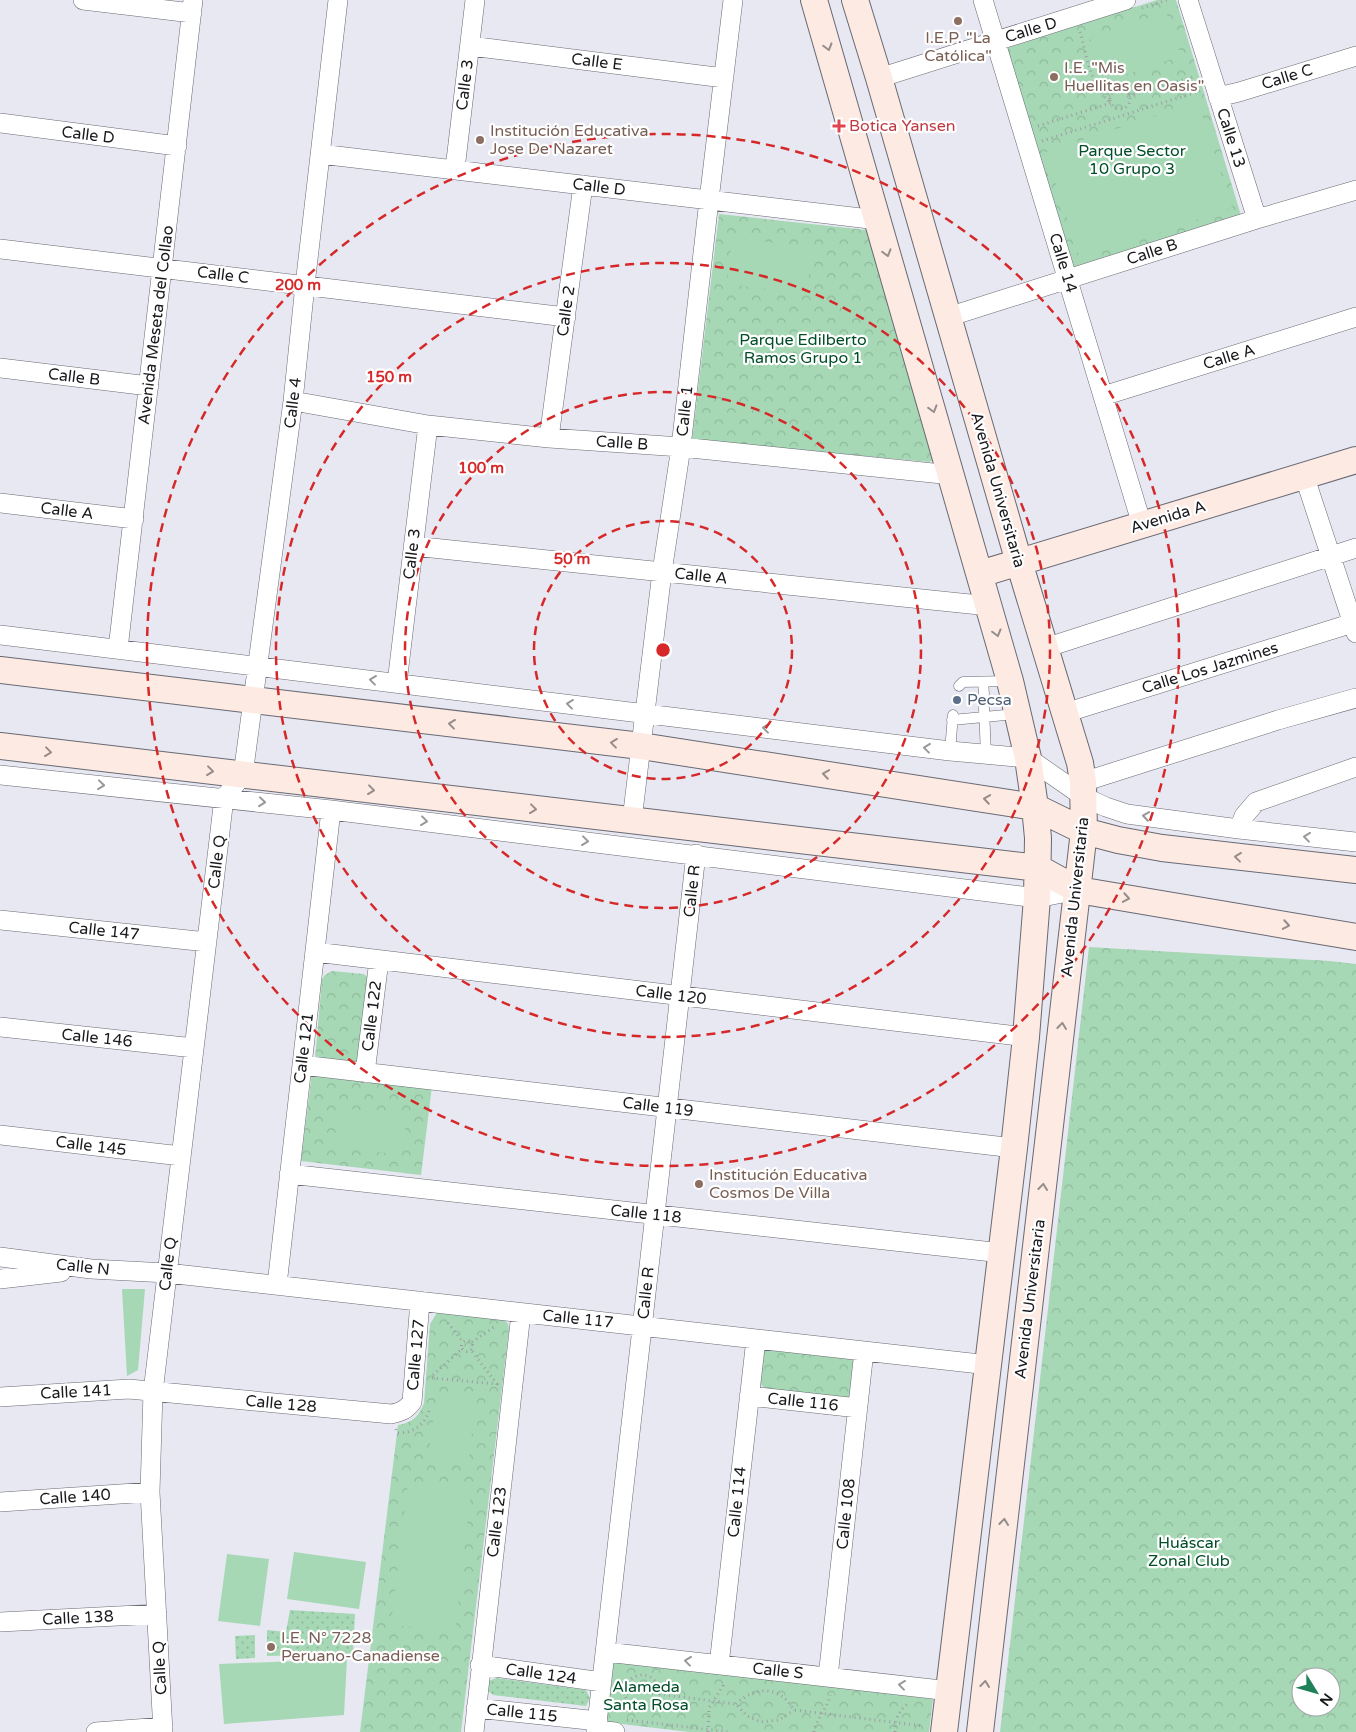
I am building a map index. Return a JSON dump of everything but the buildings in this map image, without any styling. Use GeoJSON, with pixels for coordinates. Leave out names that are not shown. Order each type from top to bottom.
{"type":"FeatureCollection","features":[{"type":"Feature","properties":{"kind":"street"},"geometry":{"type":"LineString","coordinates":[[83,0],[192,6]]}},
{"type":"Feature","properties":{"kind":"street","name":"Calle 4"},"geometry":{"type":"LineString","coordinates":[[243,775],[293,401],[338,0]]}},
{"type":"Feature","properties":{"kind":"street","name":"Calle 3"},"geometry":{"type":"LineString","coordinates":[[455,169],[475,0]]}},
{"type":"Feature","properties":{"kind":"street","name":"Calle 1"},"geometry":{"type":"LineString","coordinates":[[632,820],[662,572],[681,446],[708,200],[733,0]]}},
{"type":"Feature","properties":{"kind":"street","name":"Avenida Universitaria"},"geometry":{"type":"LineString","coordinates":[[814,0],[1010,681],[1028,758],[1038,838],[1037,898],[1026,1037],[989,1365],[944,1732]]}},
{"type":"Feature","properties":{"kind":"street","name":"Avenida Universitaria"},"geometry":{"type":"LineString","coordinates":[[855,0],[1019,562],[1080,763],[1083,790],[1084,831],[1078,890],[980,1732]]}},
{"type":"Feature","properties":{"kind":"street","name":"Calle 14"},"geometry":{"type":"LineString","coordinates":[[983,0],[1142,525]]}},
{"type":"Feature","properties":{"kind":"street","name":"Calle 13"},"geometry":{"type":"LineString","coordinates":[[1188,0],[1204,73],[1218,97],[1257,219]]}},
{"type":"Feature","properties":{"kind":"street","name":"Calle D"},"geometry":{"type":"LineString","coordinates":[[879,78],[996,41],[1133,4]]}},
{"type":"Feature","properties":{"kind":"street","name":"Avenida Meseta del Collao"},"geometry":{"type":"LineString","coordinates":[[118,649],[192,6]]}},
{"type":"Feature","properties":{"kind":"street","name":"Calle E"},"geometry":{"type":"LineString","coordinates":[[470,46],[724,78]]}},
{"type":"Feature","properties":{"kind":"street","name":"Calle C"},"geometry":{"type":"LineString","coordinates":[[1218,97],[1356,56]]}},
{"type":"Feature","properties":{"kind":"street","name":"Calle D"},"geometry":{"type":"LineString","coordinates":[[0,123],[177,146]]}},
{"type":"Feature","properties":{"kind":"street","name":"Calle D"},"geometry":{"type":"LineString","coordinates":[[320,154],[878,220]]}},
{"type":"Feature","properties":{"kind":"street","name":"Calle 2"},"geometry":{"type":"LineString","coordinates":[[549,438],[583,185]]}},
{"type":"Feature","properties":{"kind":"street","name":"Calle B"},"geometry":{"type":"LineString","coordinates":[[948,316],[1257,219],[1356,190]]}},
{"type":"Feature","properties":{"kind":"street","name":"Calle C"},"geometry":{"type":"LineString","coordinates":[[0,249],[566,317]]}},
{"type":"Feature","properties":{"kind":"street","name":"Calle A"},"geometry":{"type":"LineString","coordinates":[[1103,396],[1356,317]]}},
{"type":"Feature","properties":{"kind":"street","name":"Calle B"},"geometry":{"type":"LineString","coordinates":[[0,368],[149,386]]}},
{"type":"Feature","properties":{"kind":"street","name":"Calle B"},"geometry":{"type":"LineString","coordinates":[[293,401],[428,425],[549,438],[681,446],[952,475]]}},
{"type":"Feature","properties":{"kind":"street","name":"Calle 3"},"geometry":{"type":"LineString","coordinates":[[397,683],[428,425]]}},
{"type":"Feature","properties":{"kind":"street","name":"Avenida A"},"geometry":{"type":"LineString","coordinates":[[980,574],[1356,460]]}},
{"type":"Feature","properties":{"kind":"street"},"geometry":{"type":"LineString","coordinates":[[1304,475],[1355,626]]}},
{"type":"Feature","properties":{"kind":"street","name":"Calle A"},"geometry":{"type":"LineString","coordinates":[[0,503],[134,519]]}},
{"type":"Feature","properties":{"kind":"street","name":"Calle A"},"geometry":{"type":"LineString","coordinates":[[413,546],[989,606]]}},
{"type":"Feature","properties":{"kind":"street"},"geometry":{"type":"LineString","coordinates":[[1045,648],[1356,548]]}},
{"type":"Feature","properties":{"kind":"street","name":"Calle Los Jazmines"},"geometry":{"type":"LineString","coordinates":[[1065,713],[1355,626]]}},
{"type":"Feature","properties":{"kind":"street"},"geometry":{"type":"LineString","coordinates":[[0,635],[950,751],[1028,758],[1083,790],[1106,807],[1127,814],[1356,842]]}},
{"type":"Feature","properties":{"kind":"street"},"geometry":{"type":"LineString","coordinates":[[0,670],[641,746],[1035,807],[1084,831],[1118,840],[1162,848],[1356,870]]}},
{"type":"Feature","properties":{"kind":"street"},"geometry":{"type":"LineString","coordinates":[[1083,790],[1278,720],[1356,698]]}},
{"type":"Feature","properties":{"kind":"street"},"geometry":{"type":"LineString","coordinates":[[0,746],[1038,868],[1078,890],[1356,937]]}},
{"type":"Feature","properties":{"kind":"street"},"geometry":{"type":"LineString","coordinates":[[1239,829],[1244,816],[1256,802],[1356,767]]}},
{"type":"Feature","properties":{"kind":"street"},"geometry":{"type":"LineString","coordinates":[[0,775],[331,810],[1037,898],[1078,890]]}},
{"type":"Feature","properties":{"kind":"street"},"geometry":{"type":"LineString","coordinates":[[224,798],[243,775]]}},
{"type":"Feature","properties":{"kind":"street","name":"Calle Q"},"geometry":{"type":"LineString","coordinates":[[163,1730],[150,1492],[153,1392],[224,798]]}},
{"type":"Feature","properties":{"kind":"street","name":"Calle 121"},"geometry":{"type":"LineString","coordinates":[[277,1285],[331,810]]}},
{"type":"Feature","properties":{"kind":"street","name":"Calle R"},"geometry":{"type":"LineString","coordinates":[[605,1727],[602,1682],[696,854]]}},
{"type":"Feature","properties":{"kind":"street","name":"Calle 147"},"geometry":{"type":"LineString","coordinates":[[0,920],[207,942]]}},
{"type":"Feature","properties":{"kind":"street","name":"Calle 120"},"geometry":{"type":"LineString","coordinates":[[315,952],[1026,1037]]}},
{"type":"Feature","properties":{"kind":"street","name":"Calle 122"},"geometry":{"type":"LineString","coordinates":[[365,1073],[379,960]]}},
{"type":"Feature","properties":{"kind":"street","name":"Calle 146"},"geometry":{"type":"LineString","coordinates":[[0,1027],[194,1048]]}},
{"type":"Feature","properties":{"kind":"street","name":"Calle 119"},"geometry":{"type":"LineString","coordinates":[[302,1065],[1014,1148]]}},
{"type":"Feature","properties":{"kind":"street","name":"Calle 145"},"geometry":{"type":"LineString","coordinates":[[0,1135],[181,1156]]}},
{"type":"Feature","properties":{"kind":"street","name":"Calle 118"},"geometry":{"type":"LineString","coordinates":[[289,1174],[1002,1253]]}},
{"type":"Feature","properties":{"kind":"street","name":"Calle N"},"geometry":{"type":"LineString","coordinates":[[0,1257],[91,1269],[167,1273]]}},
{"type":"Feature","properties":{"kind":"street"},"geometry":{"type":"LineString","coordinates":[[0,1279],[91,1269]]}},
{"type":"Feature","properties":{"kind":"street","name":"Calle 117"},"geometry":{"type":"LineString","coordinates":[[167,1273],[989,1365]]}},
{"type":"Feature","properties":{"kind":"street","name":"Calle 127"},"geometry":{"type":"LineString","coordinates":[[400,1411],[412,1402],[420,1301]]}},
{"type":"Feature","properties":{"kind":"street","name":"Calle 123"},"geometry":{"type":"LineString","coordinates":[[474,1732],[480,1665],[521,1313]]}},
{"type":"Feature","properties":{"kind":"street","name":"Calle 114"},"geometry":{"type":"LineString","coordinates":[[719,1665],[756,1339]]}},
{"type":"Feature","properties":{"kind":"street","name":"Calle 108"},"geometry":{"type":"LineString","coordinates":[[828,1677],[864,1351]]}},
{"type":"Feature","properties":{"kind":"street","name":"Calle 141"},"geometry":{"type":"LineString","coordinates":[[0,1397],[129,1389],[153,1392]]}},
{"type":"Feature","properties":{"kind":"street","name":"Calle 128"},"geometry":{"type":"LineString","coordinates":[[153,1392],[400,1411]]}},
{"type":"Feature","properties":{"kind":"street","name":"Calle 116"},"geometry":{"type":"LineString","coordinates":[[749,1396],[858,1408]]}},
{"type":"Feature","properties":{"kind":"street","name":"Calle 140"},"geometry":{"type":"LineString","coordinates":[[0,1502],[150,1492]]}},
{"type":"Feature","properties":{"kind":"street","name":"Calle 138"},"geometry":{"type":"LineString","coordinates":[[0,1622],[157,1614]]}},
{"type":"Feature","properties":{"kind":"street","name":"Calle S"},"geometry":{"type":"LineString","coordinates":[[606,1652],[950,1691]]}},
{"type":"Feature","properties":{"kind":"street","name":"Calle 124"},"geometry":{"type":"LineString","coordinates":[[480,1665],[602,1682]]}},
{"type":"Feature","properties":{"kind":"street","name":"Calle 115"},"geometry":{"type":"LineString","coordinates":[[476,1708],[605,1727]]}},
{"type":"Feature","properties":{"kind":"street"},"geometry":{"type":"LineString","coordinates":[[96,1732],[163,1730]]}},
{"type":"Feature","properties":{"kind":"lane"},"geometry":{"type":"LineString","coordinates":[[959,686],[963,682],[1010,681]]}},
{"type":"Feature","properties":{"kind":"lane"},"geometry":{"type":"LineString","coordinates":[[983,682],[984,694]]}},
{"type":"Feature","properties":{"kind":"lane"},"geometry":{"type":"LineString","coordinates":[[984,713],[986,754]]}},
{"type":"Feature","properties":{"kind":"lane"},"geometry":{"type":"LineString","coordinates":[[950,751],[953,717],[984,713],[1017,714]]}},
{"type":"Feature","properties":{"kind":"path"},"geometry":{"type":"LineString","coordinates":[[1133,4],[1167,0]]}},
{"type":"Feature","properties":{"kind":"path"},"geometry":{"type":"LineString","coordinates":[[1078,27],[1096,85],[1103,96],[1111,103],[1118,108],[1124,108],[1129,102],[1129,96],[1123,90],[1115,90],[1110,97],[1111,103]]}},
{"type":"Feature","properties":{"kind":"path"},"geometry":{"type":"LineString","coordinates":[[1025,137],[1201,91],[1204,73],[1129,96]]}},
{"type":"Feature","properties":{"kind":"path"},"geometry":{"type":"LineString","coordinates":[[1025,137],[1111,103]]}},
{"type":"Feature","properties":{"kind":"path"},"geometry":{"type":"LineString","coordinates":[[433,1376],[462,1349],[462,1342],[469,1340],[472,1342],[471,1350]]}},
{"type":"Feature","properties":{"kind":"path"},"geometry":{"type":"LineString","coordinates":[[462,1349],[465,1351],[471,1350]]}},
{"type":"Feature","properties":{"kind":"path"},"geometry":{"type":"LineString","coordinates":[[433,1376],[497,1384],[471,1350]]}},
{"type":"Feature","properties":{"kind":"path"},"geometry":{"type":"LineString","coordinates":[[432,1386],[434,1366]]}},
{"type":"Feature","properties":{"kind":"path"},"geometry":{"type":"LineString","coordinates":[[400,1411],[397,1433],[404,1433],[418,1428],[427,1416],[429,1409]]}},
{"type":"Feature","properties":{"kind":"path"},"geometry":{"type":"LineString","coordinates":[[708,1731],[708,1715],[712,1702],[722,1686],[723,1679],[719,1665]]}},
{"type":"Feature","properties":{"kind":"path"},"geometry":{"type":"LineString","coordinates":[[636,1676],[647,1676],[656,1683],[659,1694],[655,1704],[640,1709],[630,1704],[625,1695],[625,1689],[627,1684],[636,1676]]}},
{"type":"Feature","properties":{"kind":"path"},"geometry":{"type":"LineString","coordinates":[[814,1732],[821,1713],[830,1697],[828,1677]]}},
{"type":"Feature","properties":{"kind":"path"},"geometry":{"type":"LineString","coordinates":[[659,1694],[736,1704],[750,1694],[767,1691],[783,1696],[794,1710]]}},
{"type":"Feature","properties":{"kind":"path"},"geometry":{"type":"LineString","coordinates":[[894,1732],[901,1711],[914,1701],[905,1700]]}},
{"type":"Feature","properties":{"kind":"path"},"geometry":{"type":"LineString","coordinates":[[736,1704],[747,1716],[761,1722],[779,1720],[794,1710],[927,1727],[927,1732]]}},
{"type":"Feature","properties":{"kind":"path"},"geometry":{"type":"LineString","coordinates":[[605,1727],[729,1732]]}},
{"type":"Feature","properties":{"kind":"green space","name":"Parque Sector 10 Grupo 3"},"geometry":{"type":"Polygon","coordinates":[[[1157,0],[1176,0],[1243,222],[1073,272],[1007,48],[1157,0]]]}},
{"type":"Feature","properties":{"kind":"green space"},"geometry":{"type":"Polygon","coordinates":[[[1166,12],[1181,56],[1104,82],[1090,38],[1166,12]]]}},
{"type":"Feature","properties":{"kind":"green space"},"geometry":{"type":"Polygon","coordinates":[[[1198,102],[1232,208],[1080,259],[1046,152],[1198,102]]]}},
{"type":"Feature","properties":{"kind":"green space","name":"Parque Edilberto Ramos Grupo 1"},"geometry":{"type":"Polygon","coordinates":[[[719,214],[867,230],[934,460],[929,462],[692,440],[719,214]]]}},
{"type":"Feature","properties":{"kind":"green space"},"geometry":{"type":"Polygon","coordinates":[[[732,238],[812,247],[807,293],[727,284],[732,238]]]}},
{"type":"Feature","properties":{"kind":"green space","name":"Huáscar Zonal Club"},"geometry":{"type":"Polygon","coordinates":[[[1089,947],[1356,964],[1356,1732],[1000,1732],[1089,947]]]}},
{"type":"Feature","properties":{"kind":"green space"},"geometry":{"type":"Polygon","coordinates":[[[332,971],[363,974],[369,977],[358,1064],[315,1059],[322,979],[332,971]]]}},
{"type":"Feature","properties":{"kind":"green space"},"geometry":{"type":"Polygon","coordinates":[[[312,1072],[432,1086],[421,1175],[301,1161],[312,1072]]]}},
{"type":"Feature","properties":{"kind":"green space"},"geometry":{"type":"Polygon","coordinates":[[[341,1108],[407,1116],[402,1155],[336,1147],[341,1108]]]}},
{"type":"Feature","properties":{"kind":"green space"},"geometry":{"type":"Polygon","coordinates":[[[122,1289],[145,1289],[138,1370],[127,1376],[122,1289]]]}},
{"type":"Feature","properties":{"kind":"green space"},"geometry":{"type":"Polygon","coordinates":[[[438,1311],[505,1320],[509,1329],[461,1732],[360,1732],[398,1425],[407,1423],[414,1418],[420,1412],[424,1403],[430,1324],[438,1311]]]}},
{"type":"Feature","properties":{"kind":"green space"},"geometry":{"type":"Polygon","coordinates":[[[765,1348],[851,1356],[855,1362],[850,1395],[848,1398],[766,1390],[759,1382],[765,1348]]]}},
{"type":"Feature","properties":{"kind":"green space"},"geometry":{"type":"Polygon","coordinates":[[[437,1392],[476,1397],[468,1466],[428,1461],[437,1392]]]}},
{"type":"Feature","properties":{"kind":"green space"},"geometry":{"type":"Polygon","coordinates":[[[408,1482],[471,1490],[455,1631],[391,1625],[408,1482]]]}},
{"type":"Feature","properties":{"kind":"green space"},"geometry":{"type":"Polygon","coordinates":[[[294,1552],[366,1562],[359,1609],[287,1599],[294,1552]]]}},
{"type":"Feature","properties":{"kind":"green space"},"geometry":{"type":"Polygon","coordinates":[[[227,1554],[269,1559],[260,1626],[218,1621],[227,1554]]]}},
{"type":"Feature","properties":{"kind":"green space"},"geometry":{"type":"Polygon","coordinates":[[[290,1610],[355,1614],[353,1654],[267,1656],[267,1630],[286,1632],[290,1610]]]}},
{"type":"Feature","properties":{"kind":"green space"},"geometry":{"type":"Polygon","coordinates":[[[255,1635],[255,1658],[236,1659],[235,1636],[255,1635]]]}},
{"type":"Feature","properties":{"kind":"green space"},"geometry":{"type":"Polygon","coordinates":[[[347,1659],[344,1715],[224,1724],[219,1664],[347,1659]]]}},
{"type":"Feature","properties":{"kind":"green space","name":"Alameda Santa Rosa"},"geometry":{"type":"Polygon","coordinates":[[[613,1661],[933,1699],[929,1732],[689,1732],[605,1722],[613,1661]]]}},
{"type":"Feature","properties":{"kind":"green space"},"geometry":{"type":"Polygon","coordinates":[[[497,1678],[586,1690],[590,1698],[586,1706],[493,1695],[486,1689],[486,1686],[489,1681],[497,1678]]]}},
{"type":"Feature","properties":{"kind":"place","name":"I.E.P. \"La Católica\""},"geometry":{"type":"Point","coordinates":[958,21]}},
{"type":"Feature","properties":{"kind":"place","name":"I.E. \"Mis Huellitas en Oasis\""},"geometry":{"type":"Point","coordinates":[1054,77]}},
{"type":"Feature","properties":{"kind":"place","name":"Botica Yansen"},"geometry":{"type":"Point","coordinates":[839,126]}},
{"type":"Feature","properties":{"kind":"place","name":"Institución Educativa Jose De Nazaret"},"geometry":{"type":"Point","coordinates":[480,140]}},
{"type":"Feature","properties":{"kind":"place","name":"Pecsa"},"geometry":{"type":"Point","coordinates":[957,700]}},
{"type":"Feature","properties":{"kind":"place","name":"Institución Educativa Cosmos De Villa"},"geometry":{"type":"Point","coordinates":[699,1184]}},
{"type":"Feature","properties":{"kind":"place","name":"I.E. N° 7228 Peruano-Canadiense"},"geometry":{"type":"Point","coordinates":[271,1647]}}]}
